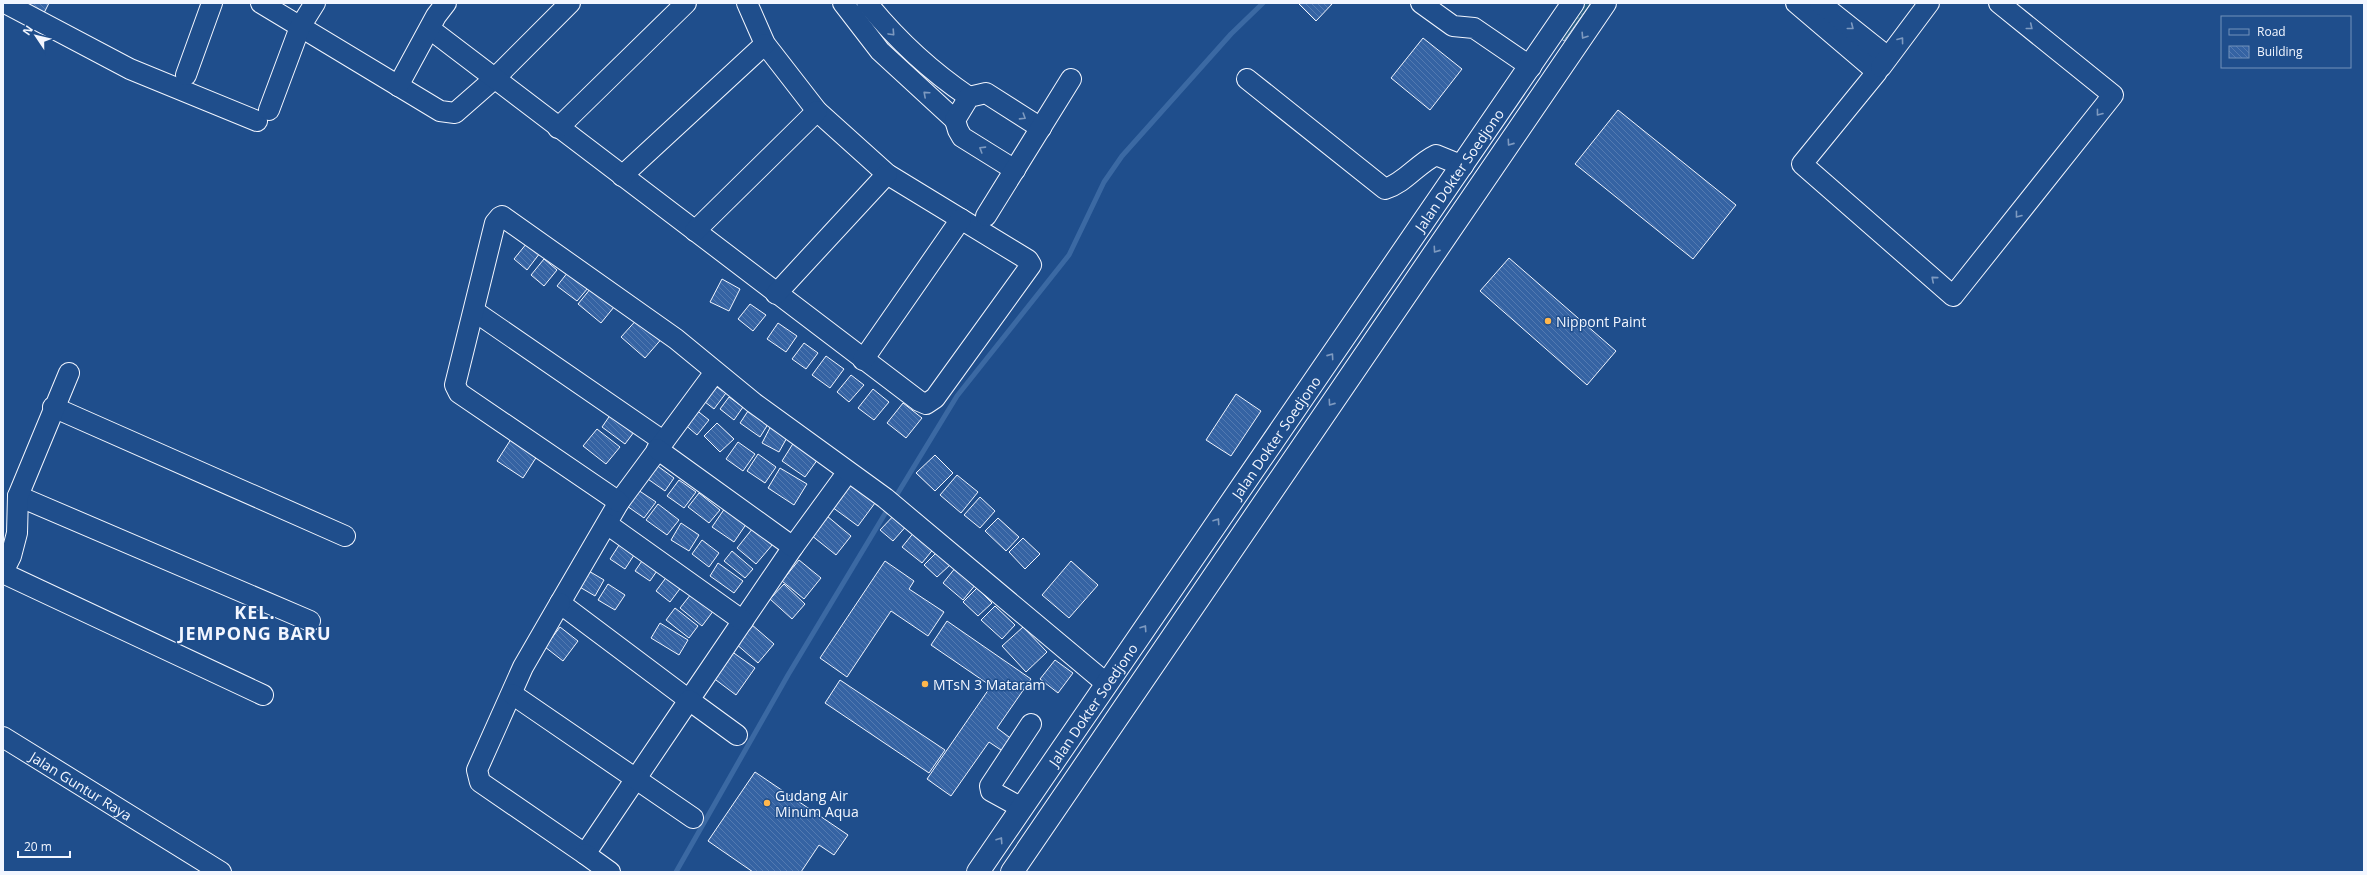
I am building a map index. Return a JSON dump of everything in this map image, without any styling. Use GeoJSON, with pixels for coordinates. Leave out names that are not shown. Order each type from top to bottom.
{"type":"FeatureCollection","features":[{"type":"Feature","properties":{"kind":"highway","name":"Jalan Dokter Soedjono"},"geometry":{"type":"LineString","coordinates":[[978,872],[1289,416],[1532,66],[1573,3]]}},
{"type":"Feature","properties":{"kind":"highway","name":"Jalan Dokter Soedjono"},"geometry":{"type":"LineString","coordinates":[[1012,872],[1287,467],[1568,60],[1605,3]]}},
{"type":"Feature","properties":{"kind":"highway"},"geometry":{"type":"LineString","coordinates":[[1545,92],[1534,82],[1532,66],[1551,59],[1556,61],[1568,60]]}},
{"type":"Feature","properties":{"kind":"highway"},"geometry":{"type":"LineString","coordinates":[[1289,416],[1285,428],[1292,438],[1304,439],[1312,431]]}},
{"type":"Feature","properties":{"kind":"highway"},"geometry":{"type":"LineString","coordinates":[[1265,451],[1273,445],[1284,447],[1290,456],[1287,467]]}},
{"type":"Feature","properties":{"kind":"street"},"geometry":{"type":"LineString","coordinates":[[5,3],[136,71],[263,115],[300,27],[315,3]]}},
{"type":"Feature","properties":{"kind":"street"},"geometry":{"type":"LineString","coordinates":[[186,75],[212,3]]}},
{"type":"Feature","properties":{"kind":"street"},"geometry":{"type":"LineString","coordinates":[[261,3],[440,111],[455,114],[495,78],[570,3]]}},
{"type":"Feature","properties":{"kind":"street"},"geometry":{"type":"LineString","coordinates":[[398,86],[446,3]]}},
{"type":"Feature","properties":{"kind":"street"},"geometry":{"type":"LineString","coordinates":[[558,128],[686,3]]}},
{"type":"Feature","properties":{"kind":"street"},"geometry":{"type":"LineString","coordinates":[[430,29],[863,360],[919,401],[926,404],[935,398],[1029,270],[1031,265],[1028,260],[887,174],[817,111],[765,44],[747,3]]}},
{"type":"Feature","properties":{"kind":"street"},"geometry":{"type":"LineString","coordinates":[[843,3],[880,51],[955,120],[962,137],[1015,170]]}},
{"type":"Feature","properties":{"kind":"street"},"geometry":{"type":"LineString","coordinates":[[867,3],[892,35],[943,80],[969,96],[986,93],[1041,128]]}},
{"type":"Feature","properties":{"kind":"street"},"geometry":{"type":"LineString","coordinates":[[1421,3],[1453,26],[1474,28],[1532,66]]}},
{"type":"Feature","properties":{"kind":"street"},"geometry":{"type":"LineString","coordinates":[[1796,3],[1883,64]]}},
{"type":"Feature","properties":{"kind":"street"},"geometry":{"type":"LineString","coordinates":[[1820,3],[1883,64]]}},
{"type":"Feature","properties":{"kind":"street"},"geometry":{"type":"LineString","coordinates":[[1929,3],[1883,64],[1802,164],[1954,296],[2113,95],[1999,3]]}},
{"type":"Feature","properties":{"kind":"street"},"geometry":{"type":"LineString","coordinates":[[622,176],[765,44]]}},
{"type":"Feature","properties":{"kind":"street"},"geometry":{"type":"LineString","coordinates":[[986,216],[1071,79]]}},
{"type":"Feature","properties":{"kind":"street"},"geometry":{"type":"LineString","coordinates":[[1247,79],[1385,189],[1395,186],[1425,161],[1436,155],[1463,166]]}},
{"type":"Feature","properties":{"kind":"street"},"geometry":{"type":"LineString","coordinates":[[955,120],[969,96]]}},
{"type":"Feature","properties":{"kind":"street"},"geometry":{"type":"LineString","coordinates":[[695,231],[817,111]]}},
{"type":"Feature","properties":{"kind":"street"},"geometry":{"type":"LineString","coordinates":[[776,294],[887,174]]}},
{"type":"Feature","properties":{"kind":"street"},"geometry":{"type":"LineString","coordinates":[[619,502],[460,393],[455,382],[497,218],[502,216],[676,339],[715,372],[847,473],[885,498],[1107,684]]}},
{"type":"Feature","properties":{"kind":"street"},"geometry":{"type":"LineString","coordinates":[[863,360],[961,219]]}},
{"type":"Feature","properties":{"kind":"street"},"geometry":{"type":"LineString","coordinates":[[474,311],[660,445],[793,547]]}},
{"type":"Feature","properties":{"kind":"street"},"geometry":{"type":"LineString","coordinates":[[610,872],[480,782],[478,770],[523,667],[619,502],[715,372]]}},
{"type":"Feature","properties":{"kind":"street"},"geometry":{"type":"LineString","coordinates":[[69,373],[53,407],[18,496],[17,533],[11,556],[3,572],[263,695]]}},
{"type":"Feature","properties":{"kind":"street"},"geometry":{"type":"LineString","coordinates":[[53,407],[345,536]]}},
{"type":"Feature","properties":{"kind":"street"},"geometry":{"type":"LineString","coordinates":[[586,854],[793,547],[847,473]]}},
{"type":"Feature","properties":{"kind":"street"},"geometry":{"type":"LineString","coordinates":[[18,496],[310,621]]}},
{"type":"Feature","properties":{"kind":"street"},"geometry":{"type":"LineString","coordinates":[[607,524],[743,621]]}},
{"type":"Feature","properties":{"kind":"street"},"geometry":{"type":"LineString","coordinates":[[560,603],[674,687],[736,735]]}},
{"type":"Feature","properties":{"kind":"street"},"geometry":{"type":"LineString","coordinates":[[512,694],[693,818]]}},
{"type":"Feature","properties":{"kind":"street"},"geometry":{"type":"LineString","coordinates":[[1022,808],[991,791],[990,786],[1031,724]]}},
{"type":"Feature","properties":{"kind":"street","name":"Jalan Guntur Raya"},"geometry":{"type":"LineString","coordinates":[[3,737],[220,872]]}},
{"type":"Feature","properties":{"kind":"shaded area"},"geometry":{"type":"Polygon","coordinates":[[[1580,3],[1591,3],[1564,41],[1558,36],[1580,3]]]}},
{"type":"Feature","properties":{"kind":"building"},"geometry":{"type":"Polygon","coordinates":[[[27,3],[49,3],[43,15],[26,6],[27,3]]]}},
{"type":"Feature","properties":{"kind":"building"},"geometry":{"type":"Polygon","coordinates":[[[1298,3],[1333,3],[1316,21],[1298,3]]]}},
{"type":"Feature","properties":{"kind":"building"},"geometry":{"type":"Polygon","coordinates":[[[1423,38],[1462,69],[1430,110],[1391,78],[1423,38]]]}},
{"type":"Feature","properties":{"kind":"building"},"geometry":{"type":"Polygon","coordinates":[[[1618,110],[1736,205],[1693,259],[1575,164],[1618,110]]]}},
{"type":"Feature","properties":{"kind":"building"},"geometry":{"type":"Polygon","coordinates":[[[527,243],[540,253],[527,270],[514,259],[527,243]]]}},
{"type":"Feature","properties":{"kind":"building","name":"Nippont Paint"},"geometry":{"type":"Polygon","coordinates":[[[1509,258],[1616,351],[1587,385],[1480,291],[1509,258]]]}},
{"type":"Feature","properties":{"kind":"building"},"geometry":{"type":"Polygon","coordinates":[[[544,259],[557,270],[544,286],[531,275],[544,259]]]}},
{"type":"Feature","properties":{"kind":"building"},"geometry":{"type":"Polygon","coordinates":[[[568,272],[588,288],[577,301],[557,286],[568,272]]]}},
{"type":"Feature","properties":{"kind":"building"},"geometry":{"type":"Polygon","coordinates":[[[722,279],[740,289],[729,311],[710,302],[722,279]]]}},
{"type":"Feature","properties":{"kind":"building"},"geometry":{"type":"Polygon","coordinates":[[[591,288],[614,307],[601,323],[578,304],[591,288]]]}},
{"type":"Feature","properties":{"kind":"building"},"geometry":{"type":"Polygon","coordinates":[[[750,304],[766,315],[753,331],[738,319],[750,304]]]}},
{"type":"Feature","properties":{"kind":"building"},"geometry":{"type":"Polygon","coordinates":[[[640,316],[664,336],[645,358],[621,337],[640,316]]]}},
{"type":"Feature","properties":{"kind":"building"},"geometry":{"type":"Polygon","coordinates":[[[778,323],[797,336],[786,352],[767,339],[778,323]]]}},
{"type":"Feature","properties":{"kind":"building"},"geometry":{"type":"Polygon","coordinates":[[[804,343],[818,353],[806,369],[792,359],[804,343]]]}},
{"type":"Feature","properties":{"kind":"building"},"geometry":{"type":"Polygon","coordinates":[[[826,356],[844,369],[830,388],[812,375],[826,356]]]}},
{"type":"Feature","properties":{"kind":"building"},"geometry":{"type":"Polygon","coordinates":[[[851,375],[864,385],[849,402],[837,392],[851,375]]]}},
{"type":"Feature","properties":{"kind":"building"},"geometry":{"type":"Polygon","coordinates":[[[711,383],[726,393],[714,409],[700,398],[711,383]]]}},
{"type":"Feature","properties":{"kind":"building"},"geometry":{"type":"Polygon","coordinates":[[[873,389],[889,402],[874,420],[858,408],[873,389]]]}},
{"type":"Feature","properties":{"kind":"building"},"geometry":{"type":"Polygon","coordinates":[[[1236,394],[1261,411],[1231,456],[1206,440],[1236,394]]]}},
{"type":"Feature","properties":{"kind":"building"},"geometry":{"type":"Polygon","coordinates":[[[729,397],[743,407],[734,420],[720,409],[729,397]]]}},
{"type":"Feature","properties":{"kind":"building"},"geometry":{"type":"Polygon","coordinates":[[[903,403],[922,418],[906,438],[887,423],[903,403]]]}},
{"type":"Feature","properties":{"kind":"building"},"geometry":{"type":"Polygon","coordinates":[[[750,408],[770,421],[760,437],[740,423],[750,408]]]}},
{"type":"Feature","properties":{"kind":"building"},"geometry":{"type":"Polygon","coordinates":[[[695,409],[709,420],[697,435],[683,423],[695,409]]]}},
{"type":"Feature","properties":{"kind":"building"},"geometry":{"type":"Polygon","coordinates":[[[613,411],[637,428],[625,444],[602,427],[613,411]]]}},
{"type":"Feature","properties":{"kind":"building"},"geometry":{"type":"Polygon","coordinates":[[[717,423],[734,439],[720,452],[704,436],[717,423]]]}},
{"type":"Feature","properties":{"kind":"building"},"geometry":{"type":"Polygon","coordinates":[[[772,424],[789,434],[779,452],[762,443],[772,424]]]}},
{"type":"Feature","properties":{"kind":"building"},"geometry":{"type":"Polygon","coordinates":[[[597,429],[620,447],[606,464],[583,446],[597,429]]]}},
{"type":"Feature","properties":{"kind":"building"},"geometry":{"type":"Polygon","coordinates":[[[513,436],[539,453],[523,478],[497,461],[513,436]]]}},
{"type":"Feature","properties":{"kind":"building"},"geometry":{"type":"Polygon","coordinates":[[[738,442],[755,454],[743,471],[726,459],[738,442]]]}},
{"type":"Feature","properties":{"kind":"building"},"geometry":{"type":"Polygon","coordinates":[[[794,442],[818,459],[805,477],[782,461],[794,442]]]}},
{"type":"Feature","properties":{"kind":"building"},"geometry":{"type":"Polygon","coordinates":[[[758,454],[776,467],[765,483],[747,471],[758,454]]]}},
{"type":"Feature","properties":{"kind":"building"},"geometry":{"type":"Polygon","coordinates":[[[935,455],[953,473],[935,491],[916,473],[935,455]]]}},
{"type":"Feature","properties":{"kind":"building"},"geometry":{"type":"Polygon","coordinates":[[[655,464],[674,478],[665,491],[645,477],[655,464]]]}},
{"type":"Feature","properties":{"kind":"building"},"geometry":{"type":"Polygon","coordinates":[[[780,468],[807,484],[794,505],[768,488],[780,468]]]}},
{"type":"Feature","properties":{"kind":"building"},"geometry":{"type":"Polygon","coordinates":[[[957,475],[978,492],[961,513],[940,495],[957,475]]]}},
{"type":"Feature","properties":{"kind":"building"},"geometry":{"type":"Polygon","coordinates":[[[679,480],[696,492],[684,508],[667,496],[679,480]]]}},
{"type":"Feature","properties":{"kind":"building"},"geometry":{"type":"Polygon","coordinates":[[[849,483],[875,503],[858,526],[832,507],[849,483]]]}},
{"type":"Feature","properties":{"kind":"building"},"geometry":{"type":"Polygon","coordinates":[[[638,490],[656,502],[644,518],[627,506],[638,490]]]}},
{"type":"Feature","properties":{"kind":"building"},"geometry":{"type":"Polygon","coordinates":[[[699,493],[720,510],[709,523],[688,507],[699,493]]]}},
{"type":"Feature","properties":{"kind":"building"},"geometry":{"type":"Polygon","coordinates":[[[980,497],[995,511],[980,528],[964,515],[980,497]]]}},
{"type":"Feature","properties":{"kind":"building"},"geometry":{"type":"Polygon","coordinates":[[[658,504],[679,520],[667,535],[646,520],[658,504]]]}},
{"type":"Feature","properties":{"kind":"building"},"geometry":{"type":"Polygon","coordinates":[[[725,508],[747,523],[734,542],[712,527],[725,508]]]}},
{"type":"Feature","properties":{"kind":"building"},"geometry":{"type":"Polygon","coordinates":[[[897,512],[909,523],[893,541],[880,530],[897,512]]]}},
{"type":"Feature","properties":{"kind":"building"},"geometry":{"type":"Polygon","coordinates":[[[827,516],[851,536],[836,555],[811,535],[827,516]]]}},
{"type":"Feature","properties":{"kind":"building"},"geometry":{"type":"Polygon","coordinates":[[[998,518],[1019,537],[1006,551],[985,531],[998,518]]]}},
{"type":"Feature","properties":{"kind":"building"},"geometry":{"type":"Polygon","coordinates":[[[681,523],[699,535],[689,551],[671,540],[681,523]]]}},
{"type":"Feature","properties":{"kind":"building"},"geometry":{"type":"Polygon","coordinates":[[[753,528],[773,544],[756,564],[737,548],[753,528]]]}},
{"type":"Feature","properties":{"kind":"building"},"geometry":{"type":"Polygon","coordinates":[[[915,531],[935,547],[922,563],[902,547],[915,531]]]}},
{"type":"Feature","properties":{"kind":"building"},"geometry":{"type":"Polygon","coordinates":[[[1023,538],[1040,554],[1025,569],[1009,552],[1023,538]]]}},
{"type":"Feature","properties":{"kind":"building"},"geometry":{"type":"Polygon","coordinates":[[[702,540],[719,553],[709,567],[692,554],[702,540]]]}},
{"type":"Feature","properties":{"kind":"building"},"geometry":{"type":"Polygon","coordinates":[[[621,542],[636,552],[625,569],[610,559],[621,542]]]}},
{"type":"Feature","properties":{"kind":"building"},"geometry":{"type":"Polygon","coordinates":[[[732,551],[753,569],[745,578],[724,561],[732,551]]]}},
{"type":"Feature","properties":{"kind":"building"},"geometry":{"type":"Polygon","coordinates":[[[937,552],[950,565],[937,577],[924,565],[937,552]]]}},
{"type":"Feature","properties":{"kind":"building"},"geometry":{"type":"Polygon","coordinates":[[[646,555],[661,565],[650,581],[635,571],[646,555]]]}},
{"type":"Feature","properties":{"kind":"building"},"geometry":{"type":"Polygon","coordinates":[[[799,560],[821,578],[804,599],[782,581],[799,560]]]}},
{"type":"Feature","properties":{"kind":"building"},"geometry":{"type":"Polygon","coordinates":[[[885,561],[914,581],[909,589],[944,612],[928,636],[891,611],[847,677],[820,658],[885,561]]]}},
{"type":"Feature","properties":{"kind":"building"},"geometry":{"type":"Polygon","coordinates":[[[1071,561],[1098,585],[1069,618],[1042,595],[1071,561]]]}},
{"type":"Feature","properties":{"kind":"building"},"geometry":{"type":"Polygon","coordinates":[[[718,563],[743,581],[734,593],[710,576],[718,563]]]}},
{"type":"Feature","properties":{"kind":"building"},"geometry":{"type":"Polygon","coordinates":[[[956,567],[976,584],[963,600],[943,583],[956,567]]]}},
{"type":"Feature","properties":{"kind":"building"},"geometry":{"type":"Polygon","coordinates":[[[587,570],[604,580],[595,596],[578,586],[587,570]]]}},
{"type":"Feature","properties":{"kind":"building"},"geometry":{"type":"Polygon","coordinates":[[[671,571],[685,582],[670,602],[656,591],[671,571]]]}},
{"type":"Feature","properties":{"kind":"building"},"geometry":{"type":"Polygon","coordinates":[[[608,584],[625,595],[615,610],[598,600],[608,584]]]}},
{"type":"Feature","properties":{"kind":"building"},"geometry":{"type":"Polygon","coordinates":[[[784,584],[805,604],[792,619],[770,599],[784,584]]]}},
{"type":"Feature","properties":{"kind":"building"},"geometry":{"type":"Polygon","coordinates":[[[977,588],[992,603],[978,616],[963,602],[977,588]]]}},
{"type":"Feature","properties":{"kind":"building"},"geometry":{"type":"Polygon","coordinates":[[[695,589],[717,606],[702,626],[680,608],[695,589]]]}},
{"type":"Feature","properties":{"kind":"building"},"geometry":{"type":"Polygon","coordinates":[[[995,606],[1015,625],[1002,639],[981,620],[995,606]]]}},
{"type":"Feature","properties":{"kind":"building"},"geometry":{"type":"Polygon","coordinates":[[[675,608],[698,626],[689,638],[666,620],[675,608]]]}},
{"type":"Feature","properties":{"kind":"building"},"geometry":{"type":"Polygon","coordinates":[[[947,621],[1031,679],[997,728],[1013,740],[1004,752],[989,742],[951,796],[927,779],[991,686],[931,645],[947,621]]]}},
{"type":"Feature","properties":{"kind":"building"},"geometry":{"type":"Polygon","coordinates":[[[660,623],[688,640],[679,655],[651,638],[660,623]]]}},
{"type":"Feature","properties":{"kind":"building"},"geometry":{"type":"Polygon","coordinates":[[[751,624],[774,644],[758,663],[735,643],[751,624]]]}},
{"type":"Feature","properties":{"kind":"building"},"geometry":{"type":"Polygon","coordinates":[[[560,627],[578,641],[563,661],[545,647],[560,627]]]}},
{"type":"Feature","properties":{"kind":"building"},"geometry":{"type":"Polygon","coordinates":[[[1023,627],[1047,652],[1026,672],[1002,646],[1023,627]]]}},
{"type":"Feature","properties":{"kind":"building"},"geometry":{"type":"Polygon","coordinates":[[[731,651],[755,668],[736,695],[712,677],[731,651]]]}},
{"type":"Feature","properties":{"kind":"building"},"geometry":{"type":"Polygon","coordinates":[[[1055,660],[1073,673],[1058,693],[1040,679],[1055,660]]]}},
{"type":"Feature","properties":{"kind":"building"},"geometry":{"type":"Polygon","coordinates":[[[840,680],[945,750],[929,773],[825,703],[840,680]]]}},
{"type":"Feature","properties":{"kind":"building","name":"Gudang Air Minum Aqua"},"geometry":{"type":"Polygon","coordinates":[[[755,772],[848,835],[834,855],[819,845],[801,872],[753,872],[708,841],[755,772]]]}},
{"type":"Feature","properties":{"kind":"waterway"},"geometry":{"type":"LineString","coordinates":[[893,501],[957,396],[1069,255],[1104,182],[1122,156],[1231,34],[1263,3]]}},
{"type":"Feature","properties":{"kind":"waterway"},"geometry":{"type":"LineString","coordinates":[[676,872],[788,675],[889,507]]}},
{"type":"Feature","properties":{"kind":"place","name":"Nippont Paint"},"geometry":{"type":"Point","coordinates":[1548,321]}},
{"type":"Feature","properties":{"kind":"place","name":"MTsN 3 Mataram"},"geometry":{"type":"Point","coordinates":[925,684]}},
{"type":"Feature","properties":{"kind":"place","name":"Gudang Air Minum Aqua"},"geometry":{"type":"Point","coordinates":[767,803]}},
{"type":"Feature","properties":{"kind":"district","name":"KEL. JEMPONG BARU"},"geometry":{"type":"Point","coordinates":[255,622]}}]}
